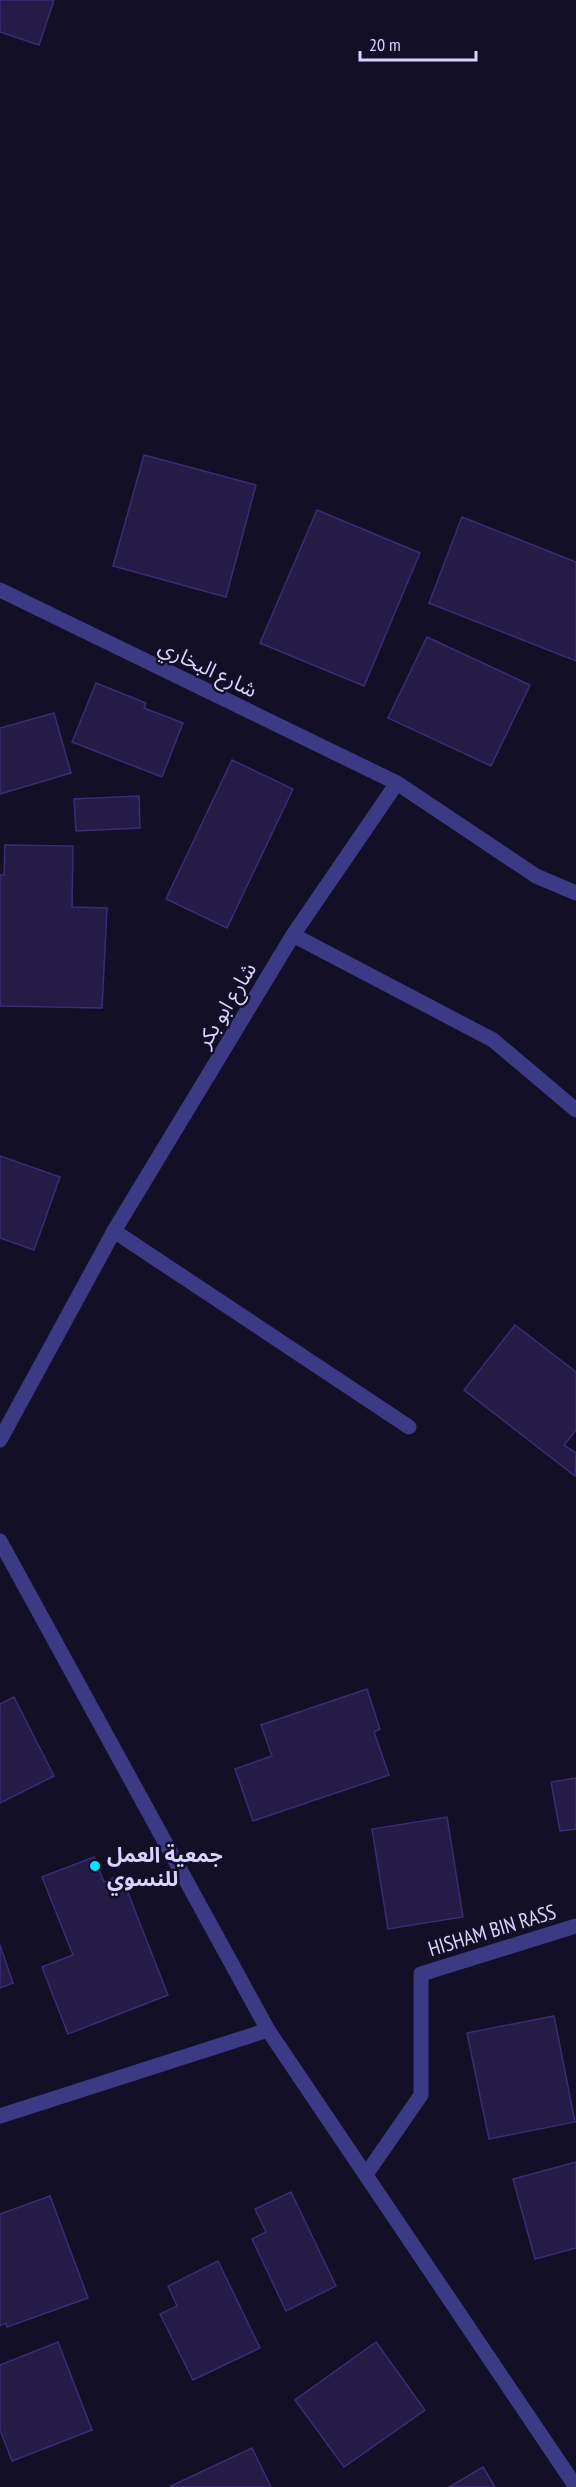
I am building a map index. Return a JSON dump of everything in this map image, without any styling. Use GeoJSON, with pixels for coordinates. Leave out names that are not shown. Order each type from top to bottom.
{"type":"FeatureCollection","features":[{"type":"Feature","properties":{"kind":"street","name":"شارع البخاري"},"geometry":{"type":"LineString","coordinates":[[0,590],[397,783]]}},
{"type":"Feature","properties":{"kind":"street"},"geometry":{"type":"LineString","coordinates":[[397,783],[536,876],[576,893]]}},
{"type":"Feature","properties":{"kind":"street","name":"شارع ابو بكر"},"geometry":{"type":"LineString","coordinates":[[0,1440],[114,1232],[293,935],[397,783]]}},
{"type":"Feature","properties":{"kind":"street"},"geometry":{"type":"LineString","coordinates":[[293,935],[493,1040],[576,1110]]}},
{"type":"Feature","properties":{"kind":"street"},"geometry":{"type":"LineString","coordinates":[[114,1232],[409,1427]]}},
{"type":"Feature","properties":{"kind":"street"},"geometry":{"type":"LineString","coordinates":[[0,1540],[268,2030],[367,2173],[576,2487]]}},
{"type":"Feature","properties":{"kind":"street","name":"HISHAM BIN RASS"},"geometry":{"type":"LineString","coordinates":[[367,2173],[421,2095],[421,1974],[576,1926]]}},
{"type":"Feature","properties":{"kind":"street"},"geometry":{"type":"LineString","coordinates":[[0,2116],[268,2030]]}},
{"type":"Feature","properties":{"kind":"building"},"geometry":{"type":"Polygon","coordinates":[[[0,0],[54,0],[39,45],[0,32],[0,0]]]}},
{"type":"Feature","properties":{"kind":"building"},"geometry":{"type":"Polygon","coordinates":[[[144,455],[256,485],[226,597],[113,566],[144,455]]]}},
{"type":"Feature","properties":{"kind":"building"},"geometry":{"type":"Polygon","coordinates":[[[317,510],[420,553],[364,686],[260,643],[317,510]]]}},
{"type":"Feature","properties":{"kind":"building"},"geometry":{"type":"Polygon","coordinates":[[[462,517],[576,562],[576,661],[429,603],[462,517]]]}},
{"type":"Feature","properties":{"kind":"building"},"geometry":{"type":"Polygon","coordinates":[[[427,637],[530,685],[491,766],[388,718],[427,637]]]}},
{"type":"Feature","properties":{"kind":"building"},"geometry":{"type":"Polygon","coordinates":[[[96,683],[146,703],[144,708],[183,723],[162,777],[72,742],[96,683]]]}},
{"type":"Feature","properties":{"kind":"building"},"geometry":{"type":"Polygon","coordinates":[[[54,713],[71,773],[0,794],[0,728],[54,713]]]}},
{"type":"Feature","properties":{"kind":"building"},"geometry":{"type":"Polygon","coordinates":[[[232,760],[293,789],[227,928],[166,899],[232,760]]]}},
{"type":"Feature","properties":{"kind":"building"},"geometry":{"type":"Polygon","coordinates":[[[139,796],[140,828],[76,831],[74,799],[139,796]]]}},
{"type":"Feature","properties":{"kind":"building"},"geometry":{"type":"Polygon","coordinates":[[[5,845],[73,846],[72,907],[107,908],[102,1008],[0,1006],[0,875],[4,875],[5,845]]]}},
{"type":"Feature","properties":{"kind":"building"},"geometry":{"type":"Polygon","coordinates":[[[0,1156],[60,1177],[34,1250],[0,1238],[0,1156]]]}},
{"type":"Feature","properties":{"kind":"building"},"geometry":{"type":"Polygon","coordinates":[[[515,1325],[576,1372],[576,1430],[564,1445],[576,1453],[575,1476],[464,1390],[515,1325]]]}},
{"type":"Feature","properties":{"kind":"building"},"geometry":{"type":"Polygon","coordinates":[[[367,1689],[380,1729],[374,1732],[389,1775],[253,1821],[235,1769],[272,1756],[261,1725],[367,1689]]]}},
{"type":"Feature","properties":{"kind":"building"},"geometry":{"type":"Polygon","coordinates":[[[14,1697],[54,1776],[0,1803],[0,1704],[14,1697]]]}},
{"type":"Feature","properties":{"kind":"building"},"geometry":{"type":"Polygon","coordinates":[[[576,1778],[576,1829],[560,1831],[551,1782],[576,1778]]]}},
{"type":"Feature","properties":{"kind":"building"},"geometry":{"type":"Polygon","coordinates":[[[447,1817],[463,1917],[388,1929],[372,1829],[447,1817]]]}},
{"type":"Feature","properties":{"kind":"building"},"geometry":{"type":"Polygon","coordinates":[[[94,1857],[104,1882],[121,1875],[168,1995],[68,2034],[42,1967],[73,1955],[42,1877],[94,1857]]]}},
{"type":"Feature","properties":{"kind":"building"},"geometry":{"type":"Polygon","coordinates":[[[0,1945],[13,1983],[0,1988],[0,1945]]]}},
{"type":"Feature","properties":{"kind":"building"},"geometry":{"type":"Polygon","coordinates":[[[554,2016],[575,2122],[489,2139],[467,2033],[554,2016]]]}},
{"type":"Feature","properties":{"kind":"building"},"geometry":{"type":"Polygon","coordinates":[[[576,2162],[576,2248],[535,2259],[513,2179],[576,2162]]]}},
{"type":"Feature","properties":{"kind":"building"},"geometry":{"type":"Polygon","coordinates":[[[291,2192],[336,2286],[286,2311],[252,2239],[266,2232],[255,2209],[291,2192]]]}},
{"type":"Feature","properties":{"kind":"building"},"geometry":{"type":"Polygon","coordinates":[[[50,2196],[88,2298],[7,2327],[6,2323],[0,2326],[0,2214],[50,2196]]]}},
{"type":"Feature","properties":{"kind":"building"},"geometry":{"type":"Polygon","coordinates":[[[218,2261],[260,2348],[193,2380],[160,2314],[177,2306],[168,2286],[218,2261]]]}},
{"type":"Feature","properties":{"kind":"building"},"geometry":{"type":"Polygon","coordinates":[[[58,2342],[92,2430],[12,2461],[0,2430],[0,2365],[58,2342]]]}},
{"type":"Feature","properties":{"kind":"building"},"geometry":{"type":"Polygon","coordinates":[[[376,2342],[425,2410],[344,2467],[295,2400],[376,2342]]]}},
{"type":"Feature","properties":{"kind":"building"},"geometry":{"type":"Polygon","coordinates":[[[252,2448],[271,2487],[171,2486],[252,2448]]]}},
{"type":"Feature","properties":{"kind":"building"},"geometry":{"type":"Polygon","coordinates":[[[483,2467],[495,2487],[449,2487],[483,2467]]]}},
{"type":"Feature","properties":{"kind":"place","name":"جمعية العمل للنسوي"},"geometry":{"type":"Point","coordinates":[95,1866]}}]}
